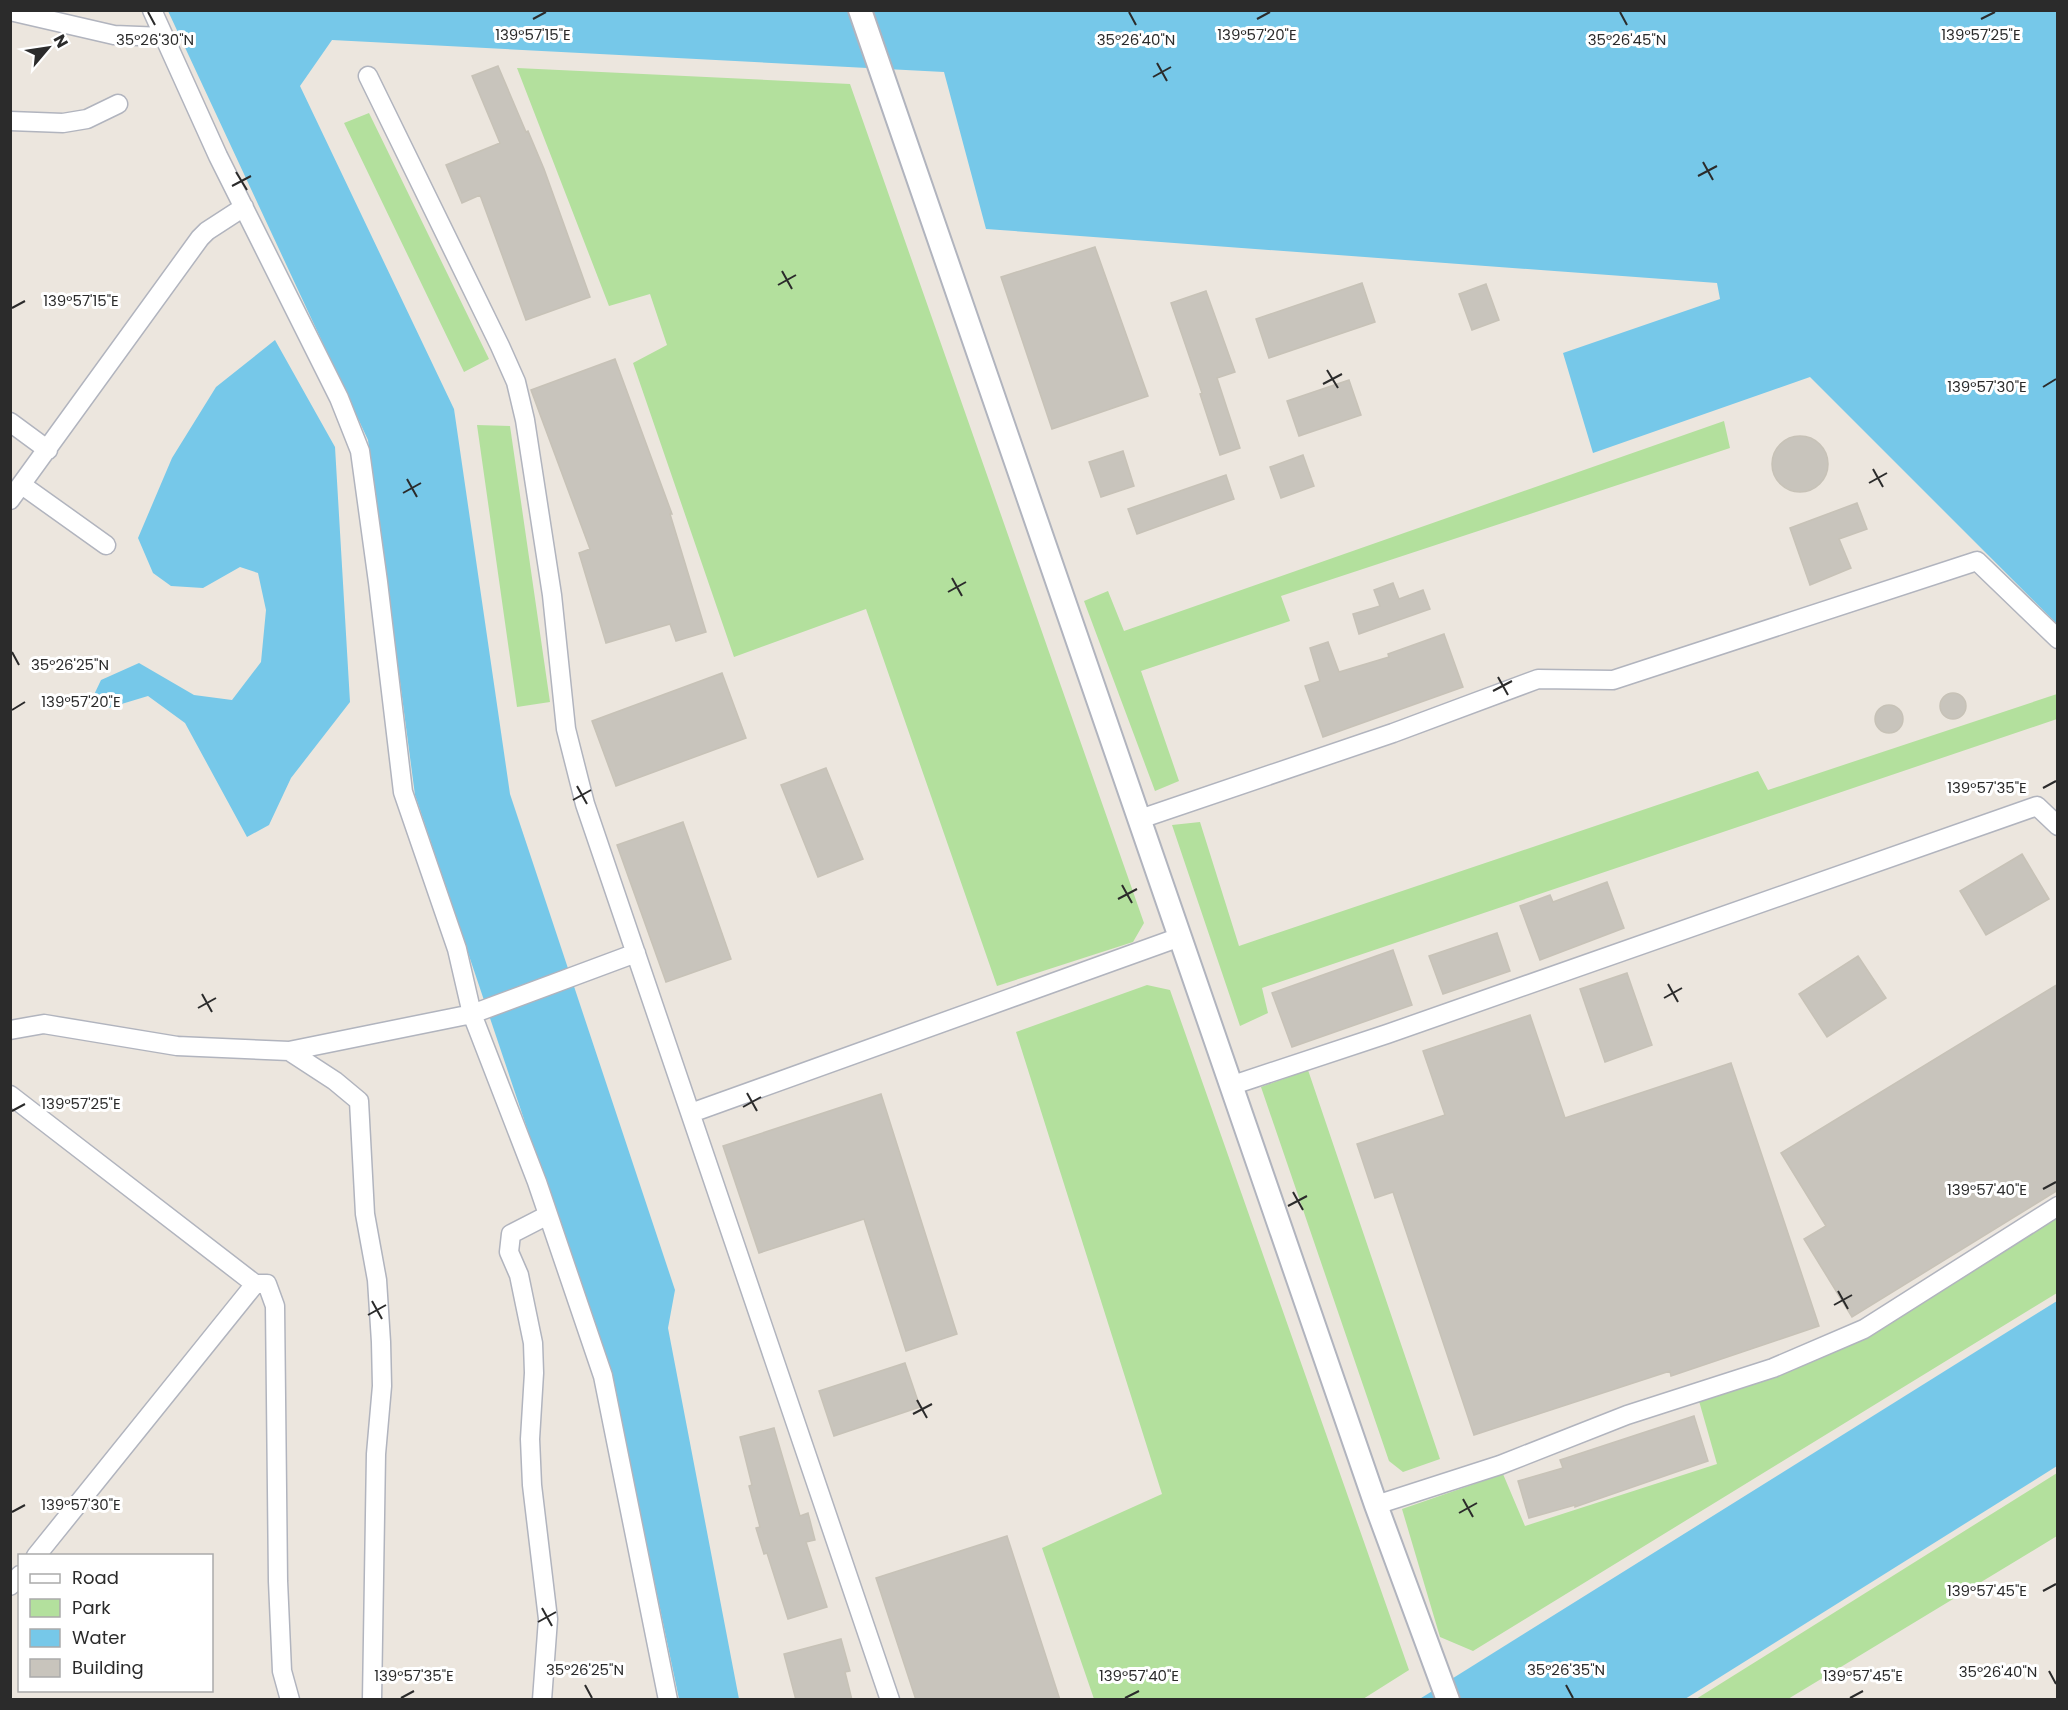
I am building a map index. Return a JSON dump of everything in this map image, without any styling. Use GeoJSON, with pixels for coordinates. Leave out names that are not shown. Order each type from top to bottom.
{"type":"FeatureCollection","features":[{"type":"Feature","properties":{"kind":"street"},"geometry":{"type":"LineString","coordinates":[[152,10],[218,156],[339,398],[360,451],[403,792],[457,949],[472,1014],[548,1215],[603,1376],[668,1700]]}},
{"type":"Feature","properties":{"kind":"street"},"geometry":{"type":"LineString","coordinates":[[860,10],[1230,1086],[1376,1505],[1448,1700]]}},
{"type":"Feature","properties":{"kind":"street"},"geometry":{"type":"LineString","coordinates":[[10,11],[114,35],[164,37]]}},
{"type":"Feature","properties":{"kind":"street"},"geometry":{"type":"LineString","coordinates":[[368,76],[516,382],[525,420],[552,596],[566,729],[585,804],[890,1700]]}},
{"type":"Feature","properties":{"kind":"street"},"geometry":{"type":"LineString","coordinates":[[10,121],[63,123],[87,119],[118,104]]}},
{"type":"Feature","properties":{"kind":"street"},"geometry":{"type":"LineString","coordinates":[[10,501],[200,238],[244,207]]}},
{"type":"Feature","properties":{"kind":"street"},"geometry":{"type":"LineString","coordinates":[[10,422],[48,450]]}},
{"type":"Feature","properties":{"kind":"street"},"geometry":{"type":"LineString","coordinates":[[22,485],[106,544]]}},
{"type":"Feature","properties":{"kind":"street"},"geometry":{"type":"LineString","coordinates":[[1140,819],[1393,733],[1538,679],[1613,680],[1914,584],[1977,561],[2058,639]]}},
{"type":"Feature","properties":{"kind":"street"},"geometry":{"type":"LineString","coordinates":[[1230,1086],[1398,1030],[2037,806],[2058,826]]}},
{"type":"Feature","properties":{"kind":"street"},"geometry":{"type":"LineString","coordinates":[[691,1113],[1180,938]]}},
{"type":"Feature","properties":{"kind":"street"},"geometry":{"type":"LineString","coordinates":[[10,1030],[44,1024],[177,1046],[289,1051],[472,1014],[636,952]]}},
{"type":"Feature","properties":{"kind":"street"},"geometry":{"type":"LineString","coordinates":[[289,1051],[335,1081],[359,1101],[365,1214],[377,1280],[382,1386],[376,1454],[372,1700]]}},
{"type":"Feature","properties":{"kind":"street"},"geometry":{"type":"LineString","coordinates":[[10,1095],[255,1284],[267,1284],[275,1306],[278,1570],[282,1671],[290,1700]]}},
{"type":"Feature","properties":{"kind":"street"},"geometry":{"type":"LineString","coordinates":[[1376,1505],[1500,1465],[1627,1415],[1773,1368],[1864,1329],[2058,1206]]}},
{"type":"Feature","properties":{"kind":"street"},"geometry":{"type":"LineString","coordinates":[[542,1700],[548,1618],[532,1485],[530,1439],[534,1373],[533,1343],[519,1275],[508,1252],[510,1234],[548,1215]]}},
{"type":"Feature","properties":{"kind":"street"},"geometry":{"type":"LineString","coordinates":[[38,1554],[255,1284]]}},
{"type":"Feature","properties":{"kind":"green space"},"geometry":{"type":"Polygon","coordinates":[[[517,68],[850,84],[1144,923],[1133,942],[997,986],[866,609],[734,657],[633,363],[667,345],[650,294],[609,306],[517,68]]]}},
{"type":"Feature","properties":{"kind":"green space"},"geometry":{"type":"Polygon","coordinates":[[[369,113],[489,359],[464,372],[344,123],[369,113]]]}},
{"type":"Feature","properties":{"kind":"green space"},"geometry":{"type":"Polygon","coordinates":[[[1724,421],[1730,448],[1281,596],[1290,621],[1141,671],[1179,781],[1155,791],[1084,601],[1108,591],[1124,631],[1724,421]]]}},
{"type":"Feature","properties":{"kind":"green space"},"geometry":{"type":"Polygon","coordinates":[[[477,425],[510,426],[550,702],[517,707],[477,425]]]}},
{"type":"Feature","properties":{"kind":"green space"},"geometry":{"type":"Polygon","coordinates":[[[2057,694],[2057,719],[1262,988],[1268,1013],[1240,1026],[1172,825],[1200,822],[1239,946],[1758,771],[1768,790],[2057,694]]]}},
{"type":"Feature","properties":{"kind":"green space"},"geometry":{"type":"Polygon","coordinates":[[[1147,985],[1170,990],[1409,1670],[1363,1699],[1094,1699],[1042,1548],[1162,1494],[1016,1032],[1147,985]]]}},
{"type":"Feature","properties":{"kind":"green space"},"geometry":{"type":"Polygon","coordinates":[[[1308,1070],[1440,1459],[1403,1472],[1389,1461],[1261,1087],[1308,1070]]]}},
{"type":"Feature","properties":{"kind":"green space"},"geometry":{"type":"Polygon","coordinates":[[[2057,1216],[2057,1293],[1473,1651],[1440,1637],[1402,1509],[1503,1474],[1525,1526],[1717,1464],[1699,1401],[1775,1376],[1869,1337],[2057,1216]]]}},
{"type":"Feature","properties":{"kind":"green space"},"geometry":{"type":"Polygon","coordinates":[[[2057,1473],[2057,1536],[1788,1699],[1696,1699],[2057,1473]]]}},
{"type":"Feature","properties":{"kind":"water"},"geometry":{"type":"Polygon","coordinates":[[[168,11],[2057,11],[2057,624],[1810,377],[1593,453],[1563,353],[1720,299],[1717,283],[986,229],[944,72],[332,40],[300,86],[454,409],[510,794],[675,1290],[668,1328],[739,1699],[679,1699],[613,1384],[415,795],[368,440],[168,11]]]}},
{"type":"Feature","properties":{"kind":"water"},"geometry":{"type":"Polygon","coordinates":[[[275,340],[335,447],[350,702],[291,778],[269,825],[247,837],[185,723],[148,696],[105,709],[92,699],[101,680],[139,663],[194,695],[232,700],[261,662],[266,610],[258,573],[240,567],[203,588],[171,586],[153,573],[138,538],[172,458],[216,387],[275,340]]]}},
{"type":"Feature","properties":{"kind":"water"},"geometry":{"type":"Polygon","coordinates":[[[2057,1301],[2057,1466],[1685,1699],[1418,1700],[2057,1301]]]}},
{"type":"Feature","properties":{"kind":"building"},"geometry":{"type":"Polygon","coordinates":[[[498,66],[544,169],[590,297],[526,320],[480,195],[462,203],[446,165],[500,143],[472,76],[498,66]]]}},
{"type":"Feature","properties":{"kind":"building"},"geometry":{"type":"Polygon","coordinates":[[[1095,247],[1148,396],[1052,429],[1001,277],[1095,247]]]}},
{"type":"Feature","properties":{"kind":"building"},"geometry":{"type":"Polygon","coordinates":[[[1362,283],[1375,322],[1269,358],[1256,319],[1362,283]]]}},
{"type":"Feature","properties":{"kind":"building"},"geometry":{"type":"Polygon","coordinates":[[[1486,284],[1499,320],[1472,330],[1459,294],[1486,284]]]}},
{"type":"Feature","properties":{"kind":"building"},"geometry":{"type":"Polygon","coordinates":[[[1206,291],[1235,372],[1217,378],[1240,448],[1220,455],[1200,394],[1202,393],[1171,303],[1206,291]]]}},
{"type":"Feature","properties":{"kind":"building"},"geometry":{"type":"Polygon","coordinates":[[[615,359],[672,514],[670,514],[706,632],[676,641],[670,624],[606,643],[579,553],[590,549],[531,390],[615,359]]]}},
{"type":"Feature","properties":{"kind":"building"},"geometry":{"type":"Polygon","coordinates":[[[1349,380],[1361,415],[1299,436],[1287,401],[1349,380]]]}},
{"type":"Feature","properties":{"kind":"building"},"geometry":{"type":"Polygon","coordinates":[[[1794,436],[1806,436],[1816,440],[1824,448],[1828,464],[1824,480],[1816,488],[1806,492],[1794,492],[1784,488],[1776,480],[1772,470],[1772,458],[1776,448],[1784,440],[1794,436]]]}},
{"type":"Feature","properties":{"kind":"building"},"geometry":{"type":"Polygon","coordinates":[[[1123,451],[1134,486],[1101,497],[1089,462],[1123,451]]]}},
{"type":"Feature","properties":{"kind":"building"},"geometry":{"type":"Polygon","coordinates":[[[1303,455],[1314,486],[1281,498],[1270,467],[1303,455]]]}},
{"type":"Feature","properties":{"kind":"building"},"geometry":{"type":"Polygon","coordinates":[[[1226,475],[1234,499],[1137,534],[1128,509],[1226,475]]]}},
{"type":"Feature","properties":{"kind":"building"},"geometry":{"type":"Polygon","coordinates":[[[1857,503],[1867,529],[1839,539],[1851,568],[1810,585],[1790,528],[1857,503]]]}},
{"type":"Feature","properties":{"kind":"building"},"geometry":{"type":"Polygon","coordinates":[[[1393,583],[1399,599],[1423,590],[1430,609],[1359,634],[1353,614],[1380,606],[1374,590],[1393,583]]]}},
{"type":"Feature","properties":{"kind":"building"},"geometry":{"type":"Polygon","coordinates":[[[1444,634],[1463,687],[1323,737],[1305,686],[1320,681],[1310,648],[1328,642],[1339,672],[1389,657],[1388,654],[1444,634]]]}},
{"type":"Feature","properties":{"kind":"building"},"geometry":{"type":"Polygon","coordinates":[[[722,673],[746,738],[616,786],[592,721],[722,673]]]}},
{"type":"Feature","properties":{"kind":"building"},"geometry":{"type":"Polygon","coordinates":[[[1953,693],[1962,697],[1966,706],[1962,715],[1953,719],[1944,715],[1940,706],[1944,697],[1953,693]]]}},
{"type":"Feature","properties":{"kind":"building"},"geometry":{"type":"Polygon","coordinates":[[[1889,705],[1899,709],[1903,719],[1899,729],[1889,733],[1879,729],[1875,719],[1879,709],[1889,705]]]}},
{"type":"Feature","properties":{"kind":"building"},"geometry":{"type":"Polygon","coordinates":[[[826,768],[863,859],[818,877],[781,785],[826,768]]]}},
{"type":"Feature","properties":{"kind":"building"},"geometry":{"type":"Polygon","coordinates":[[[683,822],[731,959],[666,982],[617,845],[683,822]]]}},
{"type":"Feature","properties":{"kind":"building"},"geometry":{"type":"Polygon","coordinates":[[[2022,854],[2049,899],[1986,935],[1960,891],[2022,854]]]}},
{"type":"Feature","properties":{"kind":"building"},"geometry":{"type":"Polygon","coordinates":[[[1607,882],[1624,928],[1540,960],[1520,906],[1550,895],[1553,902],[1607,882]]]}},
{"type":"Feature","properties":{"kind":"building"},"geometry":{"type":"Polygon","coordinates":[[[1497,933],[1510,971],[1443,994],[1429,956],[1497,933]]]}},
{"type":"Feature","properties":{"kind":"building"},"geometry":{"type":"Polygon","coordinates":[[[1393,950],[1412,1005],[1292,1047],[1272,993],[1393,950]]]}},
{"type":"Feature","properties":{"kind":"building"},"geometry":{"type":"Polygon","coordinates":[[[1858,956],[1886,998],[1827,1037],[1799,994],[1858,956]]]}},
{"type":"Feature","properties":{"kind":"building"},"geometry":{"type":"Polygon","coordinates":[[[1627,973],[1652,1045],[1605,1062],[1580,989],[1627,973]]]}},
{"type":"Feature","properties":{"kind":"building"},"geometry":{"type":"Polygon","coordinates":[[[2058,984],[2058,1190],[1852,1317],[1804,1239],[1826,1226],[1781,1153],[2058,984]]]}},
{"type":"Feature","properties":{"kind":"building"},"geometry":{"type":"Polygon","coordinates":[[[1530,1015],[1565,1118],[1731,1063],[1819,1326],[1671,1376],[1670,1371],[1474,1435],[1393,1192],[1375,1198],[1357,1144],[1445,1115],[1423,1051],[1530,1015]]]}},
{"type":"Feature","properties":{"kind":"building"},"geometry":{"type":"Polygon","coordinates":[[[881,1094],[957,1334],[906,1351],[864,1219],[759,1253],[723,1146],[881,1094]]]}},
{"type":"Feature","properties":{"kind":"building"},"geometry":{"type":"Polygon","coordinates":[[[905,1363],[920,1407],[834,1436],[819,1391],[905,1363]]]}},
{"type":"Feature","properties":{"kind":"building"},"geometry":{"type":"Polygon","coordinates":[[[1694,1416],[1708,1461],[1575,1507],[1575,1505],[1529,1518],[1518,1481],[1563,1468],[1560,1460],[1694,1416]]]}},
{"type":"Feature","properties":{"kind":"building"},"geometry":{"type":"Polygon","coordinates":[[[774,1428],[800,1516],[808,1513],[815,1540],[806,1542],[827,1607],[788,1619],[767,1553],[764,1554],[756,1528],[760,1527],[749,1486],[752,1485],[740,1437],[774,1428]]]}},
{"type":"Feature","properties":{"kind":"building"},"geometry":{"type":"Polygon","coordinates":[[[1007,1536],[1060,1700],[916,1700],[876,1578],[1007,1536]]]}},
{"type":"Feature","properties":{"kind":"building"},"geometry":{"type":"Polygon","coordinates":[[[841,1639],[850,1671],[845,1672],[852,1700],[796,1700],[784,1654],[841,1639]]]}}]}
